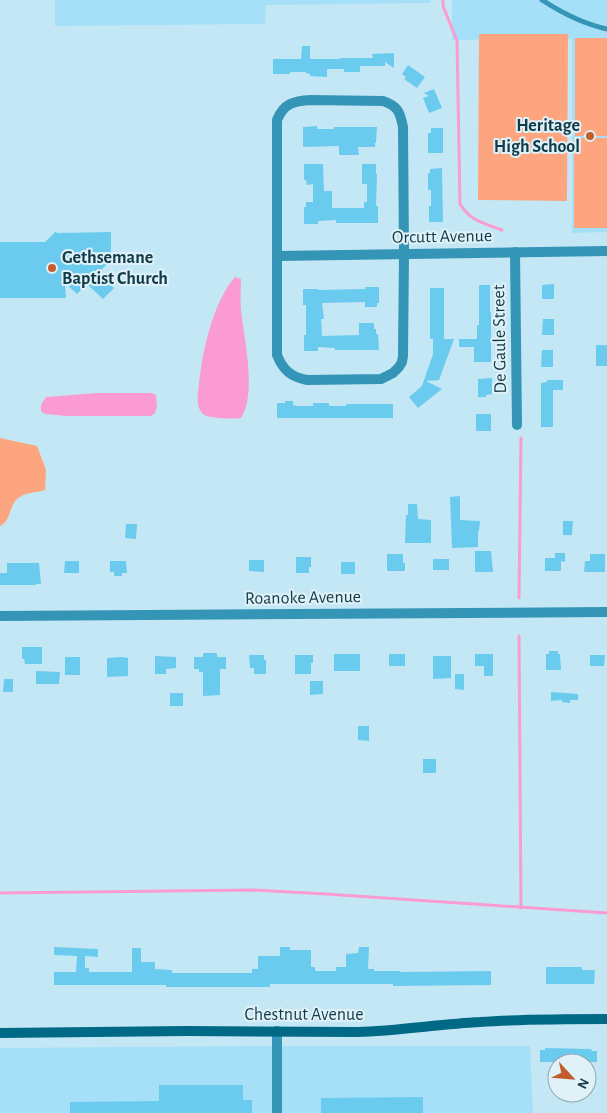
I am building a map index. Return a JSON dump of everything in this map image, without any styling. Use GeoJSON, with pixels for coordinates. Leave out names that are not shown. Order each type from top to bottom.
{"type":"FeatureCollection","features":[{"type":"Feature","properties":{"kind":"main road","name":"Chestnut Avenue"},"geometry":{"type":"LineString","coordinates":[[0,1033],[380,1031],[479,1022],[607,1019]]}},
{"type":"Feature","properties":{"kind":"street"},"geometry":{"type":"LineString","coordinates":[[311,100],[383,101],[397,108],[401,115],[403,127],[404,254],[402,362],[393,373],[381,378],[307,380],[298,378],[284,369],[277,355],[277,120],[284,107],[298,101],[311,100]]}},
{"type":"Feature","properties":{"kind":"street","name":"Orcutt Avenue"},"geometry":{"type":"LineString","coordinates":[[278,256],[607,251]]}},
{"type":"Feature","properties":{"kind":"street","name":"De Gaule Street"},"geometry":{"type":"LineString","coordinates":[[515,252],[517,425]]}},
{"type":"Feature","properties":{"kind":"street","name":"Roanoke Avenue"},"geometry":{"type":"LineString","coordinates":[[0,616],[607,612]]}},
{"type":"Feature","properties":{"kind":"street"},"geometry":{"type":"LineString","coordinates":[[277,1031],[277,1113]]}},
{"type":"Feature","properties":{"kind":"lane"},"geometry":{"type":"LineString","coordinates":[[542,0],[574,18],[607,29]]}},
{"type":"Feature","properties":{"kind":"shaded area"},"geometry":{"type":"Polygon","coordinates":[[[55,0],[431,0],[431,3],[266,5],[265,24],[55,26],[55,0]]]}},
{"type":"Feature","properties":{"kind":"shaded area","name":"Heritage High School"},"geometry":{"type":"Polygon","coordinates":[[[452,0],[607,0],[607,232],[572,233],[572,39],[452,40],[452,0]]]}},
{"type":"Feature","properties":{"kind":"shaded area"},"geometry":{"type":"Polygon","coordinates":[[[479,34],[568,34],[567,201],[478,200],[479,34]]]}},
{"type":"Feature","properties":{"kind":"shaded area"},"geometry":{"type":"Polygon","coordinates":[[[575,38],[607,38],[607,136],[575,136],[575,38]]]}},
{"type":"Feature","properties":{"kind":"shaded area"},"geometry":{"type":"Polygon","coordinates":[[[574,138],[607,138],[607,228],[574,228],[574,138]]]}},
{"type":"Feature","properties":{"kind":"shaded area"},"geometry":{"type":"Polygon","coordinates":[[[235,277],[241,279],[241,306],[249,380],[248,395],[246,407],[241,418],[216,418],[206,416],[200,411],[198,396],[201,371],[206,343],[215,313],[227,287],[235,277]]]}},
{"type":"Feature","properties":{"kind":"shaded area"},"geometry":{"type":"Polygon","coordinates":[[[97,393],[151,393],[156,395],[157,407],[155,413],[151,416],[67,416],[45,414],[41,411],[41,405],[46,397],[97,393]]]}},
{"type":"Feature","properties":{"kind":"shaded area"},"geometry":{"type":"Polygon","coordinates":[[[0,438],[37,446],[46,470],[45,490],[27,494],[17,499],[6,521],[0,526],[0,438]]]}},
{"type":"Feature","properties":{"kind":"shaded area"},"geometry":{"type":"Polygon","coordinates":[[[530,1046],[533,1113],[0,1113],[0,1048],[530,1046]]]}},
{"type":"Feature","properties":{"kind":"building"},"geometry":{"type":"Polygon","coordinates":[[[302,46],[310,46],[310,59],[373,58],[372,54],[394,53],[394,68],[385,62],[385,66],[360,66],[360,72],[344,72],[344,69],[327,69],[327,77],[310,76],[306,72],[273,74],[273,59],[301,59],[302,46]]]}},
{"type":"Feature","properties":{"kind":"building"},"geometry":{"type":"Polygon","coordinates":[[[408,65],[425,77],[417,88],[404,79],[406,77],[402,74],[408,65]]]}},
{"type":"Feature","properties":{"kind":"building"},"geometry":{"type":"Polygon","coordinates":[[[434,89],[442,108],[429,113],[423,98],[429,96],[424,93],[434,89]]]}},
{"type":"Feature","properties":{"kind":"building"},"geometry":{"type":"Polygon","coordinates":[[[317,126],[317,129],[377,127],[375,147],[358,147],[359,155],[339,155],[339,146],[303,147],[303,127],[317,126]]]}},
{"type":"Feature","properties":{"kind":"building"},"geometry":{"type":"Polygon","coordinates":[[[431,128],[443,128],[443,153],[428,153],[428,133],[431,133],[431,128]]]}},
{"type":"Feature","properties":{"kind":"building"},"geometry":{"type":"Polygon","coordinates":[[[304,164],[323,164],[324,191],[332,191],[332,208],[364,208],[364,202],[367,202],[367,184],[362,184],[362,164],[376,164],[378,223],[336,223],[336,220],[318,221],[318,224],[304,224],[304,207],[306,207],[306,202],[313,202],[313,184],[307,185],[306,180],[304,180],[304,164]]]}},
{"type":"Feature","properties":{"kind":"building"},"geometry":{"type":"Polygon","coordinates":[[[442,168],[443,222],[429,222],[431,190],[428,190],[428,173],[430,173],[430,169],[442,168]]]}},
{"type":"Feature","properties":{"kind":"building","name":"Gethsemane Baptist Church"},"geometry":{"type":"Polygon","coordinates":[[[56,231],[57,233],[111,232],[111,252],[94,252],[108,263],[98,273],[114,288],[103,299],[87,284],[77,294],[65,283],[66,298],[0,298],[0,242],[45,242],[56,231]]]}},
{"type":"Feature","properties":{"kind":"building"},"geometry":{"type":"Polygon","coordinates":[[[554,284],[554,299],[542,299],[542,285],[554,284]]]}},
{"type":"Feature","properties":{"kind":"building"},"geometry":{"type":"Polygon","coordinates":[[[479,285],[490,285],[491,362],[474,362],[474,347],[459,347],[459,339],[477,339],[479,285]]]}},
{"type":"Feature","properties":{"kind":"building"},"geometry":{"type":"Polygon","coordinates":[[[365,287],[379,287],[379,303],[377,303],[377,307],[365,307],[365,302],[322,303],[324,319],[321,319],[322,336],[359,335],[359,323],[374,323],[374,329],[376,329],[376,334],[378,334],[379,350],[335,350],[335,348],[318,347],[318,351],[304,351],[306,305],[303,305],[303,289],[365,289],[365,287]]]}},
{"type":"Feature","properties":{"kind":"building"},"geometry":{"type":"Polygon","coordinates":[[[430,288],[444,288],[444,339],[454,339],[439,380],[426,381],[442,389],[418,408],[409,397],[422,386],[433,354],[433,339],[430,339],[430,288]]]}},
{"type":"Feature","properties":{"kind":"building"},"geometry":{"type":"Polygon","coordinates":[[[543,319],[554,319],[554,335],[542,335],[543,319]]]}},
{"type":"Feature","properties":{"kind":"building"},"geometry":{"type":"Polygon","coordinates":[[[596,345],[607,345],[607,366],[596,366],[596,345]]]}},
{"type":"Feature","properties":{"kind":"building"},"geometry":{"type":"Polygon","coordinates":[[[542,350],[553,350],[553,367],[541,367],[542,350]]]}},
{"type":"Feature","properties":{"kind":"building"},"geometry":{"type":"Polygon","coordinates":[[[492,378],[492,394],[486,395],[486,397],[478,397],[478,379],[492,378]]]}},
{"type":"Feature","properties":{"kind":"building"},"geometry":{"type":"Polygon","coordinates":[[[547,380],[563,380],[563,390],[553,390],[553,427],[541,427],[541,383],[547,382],[547,380]]]}},
{"type":"Feature","properties":{"kind":"building"},"geometry":{"type":"Polygon","coordinates":[[[285,401],[293,401],[293,405],[297,406],[313,406],[313,403],[329,403],[329,406],[393,404],[393,418],[277,418],[277,403],[285,403],[285,401]]]}},
{"type":"Feature","properties":{"kind":"building"},"geometry":{"type":"Polygon","coordinates":[[[476,414],[491,414],[491,431],[476,431],[476,414]]]}},
{"type":"Feature","properties":{"kind":"building"},"geometry":{"type":"Polygon","coordinates":[[[460,496],[460,520],[480,521],[478,547],[452,548],[450,497],[460,496]]]}},
{"type":"Feature","properties":{"kind":"building"},"geometry":{"type":"Polygon","coordinates":[[[408,504],[417,504],[418,519],[431,520],[431,543],[405,543],[408,504]]]}},
{"type":"Feature","properties":{"kind":"building"},"geometry":{"type":"Polygon","coordinates":[[[563,521],[573,521],[572,535],[563,535],[563,521]]]}},
{"type":"Feature","properties":{"kind":"building"},"geometry":{"type":"Polygon","coordinates":[[[126,524],[137,524],[136,539],[125,538],[126,524]]]}},
{"type":"Feature","properties":{"kind":"building"},"geometry":{"type":"Polygon","coordinates":[[[475,551],[491,551],[493,572],[475,572],[475,551]]]}},
{"type":"Feature","properties":{"kind":"building"},"geometry":{"type":"Polygon","coordinates":[[[555,553],[565,553],[565,562],[561,561],[561,571],[545,571],[545,558],[555,558],[555,553]]]}},
{"type":"Feature","properties":{"kind":"building"},"geometry":{"type":"Polygon","coordinates":[[[387,554],[403,554],[405,571],[387,571],[387,554]]]}},
{"type":"Feature","properties":{"kind":"building"},"geometry":{"type":"Polygon","coordinates":[[[590,554],[605,554],[605,572],[584,572],[585,561],[590,561],[590,554]]]}},
{"type":"Feature","properties":{"kind":"building"},"geometry":{"type":"Polygon","coordinates":[[[296,557],[311,557],[309,573],[296,573],[296,557]]]}},
{"type":"Feature","properties":{"kind":"building"},"geometry":{"type":"Polygon","coordinates":[[[433,559],[449,559],[449,570],[433,570],[433,559]]]}},
{"type":"Feature","properties":{"kind":"building"},"geometry":{"type":"Polygon","coordinates":[[[249,560],[264,560],[264,572],[249,571],[249,560]]]}},
{"type":"Feature","properties":{"kind":"building"},"geometry":{"type":"Polygon","coordinates":[[[65,561],[79,561],[79,573],[64,573],[65,561]]]}},
{"type":"Feature","properties":{"kind":"building"},"geometry":{"type":"Polygon","coordinates":[[[110,561],[126,561],[127,573],[122,573],[122,576],[114,576],[114,572],[110,572],[110,561]]]}},
{"type":"Feature","properties":{"kind":"building"},"geometry":{"type":"Polygon","coordinates":[[[341,562],[355,562],[355,574],[341,574],[341,562]]]}},
{"type":"Feature","properties":{"kind":"building"},"geometry":{"type":"Polygon","coordinates":[[[7,563],[39,563],[41,584],[0,585],[0,573],[7,573],[7,563]]]}},
{"type":"Feature","properties":{"kind":"building"},"geometry":{"type":"Polygon","coordinates":[[[22,647],[42,647],[42,664],[25,664],[24,659],[22,659],[22,647]]]}},
{"type":"Feature","properties":{"kind":"building"},"geometry":{"type":"Polygon","coordinates":[[[549,651],[558,651],[558,654],[560,654],[561,670],[546,670],[546,654],[549,654],[549,651]]]}},
{"type":"Feature","properties":{"kind":"building"},"geometry":{"type":"Polygon","coordinates":[[[203,653],[217,653],[217,657],[226,657],[226,669],[220,669],[220,695],[203,696],[203,672],[199,672],[199,669],[194,669],[194,657],[203,657],[203,653]]]}},
{"type":"Feature","properties":{"kind":"building"},"geometry":{"type":"Polygon","coordinates":[[[334,654],[360,654],[360,671],[334,671],[334,654]]]}},
{"type":"Feature","properties":{"kind":"building"},"geometry":{"type":"Polygon","coordinates":[[[389,654],[405,654],[405,666],[389,666],[389,654]]]}},
{"type":"Feature","properties":{"kind":"building"},"geometry":{"type":"Polygon","coordinates":[[[475,654],[493,654],[493,676],[484,676],[484,666],[475,666],[475,654]]]}},
{"type":"Feature","properties":{"kind":"building"},"geometry":{"type":"Polygon","coordinates":[[[249,655],[264,655],[266,674],[254,674],[254,668],[250,668],[249,655]]]}},
{"type":"Feature","properties":{"kind":"building"},"geometry":{"type":"Polygon","coordinates":[[[295,655],[313,655],[311,674],[295,674],[295,655]]]}},
{"type":"Feature","properties":{"kind":"building"},"geometry":{"type":"Polygon","coordinates":[[[590,655],[605,655],[604,666],[590,666],[590,655]]]}},
{"type":"Feature","properties":{"kind":"building"},"geometry":{"type":"Polygon","coordinates":[[[155,656],[176,657],[176,668],[166,669],[166,674],[155,674],[155,656]]]}},
{"type":"Feature","properties":{"kind":"building"},"geometry":{"type":"Polygon","coordinates":[[[433,656],[451,656],[451,678],[433,679],[433,656]]]}},
{"type":"Feature","properties":{"kind":"building"},"geometry":{"type":"Polygon","coordinates":[[[65,657],[80,657],[80,675],[65,675],[65,657]]]}},
{"type":"Feature","properties":{"kind":"building"},"geometry":{"type":"Polygon","coordinates":[[[107,658],[128,658],[128,676],[107,677],[107,658]]]}},
{"type":"Feature","properties":{"kind":"building"},"geometry":{"type":"Polygon","coordinates":[[[36,671],[60,672],[59,684],[36,684],[36,671]]]}},
{"type":"Feature","properties":{"kind":"building"},"geometry":{"type":"Polygon","coordinates":[[[455,674],[464,674],[464,690],[455,689],[455,674]]]}},
{"type":"Feature","properties":{"kind":"building"},"geometry":{"type":"Polygon","coordinates":[[[4,679],[13,679],[13,692],[3,692],[4,679]]]}},
{"type":"Feature","properties":{"kind":"building"},"geometry":{"type":"Polygon","coordinates":[[[310,681],[323,681],[323,694],[310,695],[310,681]]]}},
{"type":"Feature","properties":{"kind":"building"},"geometry":{"type":"Polygon","coordinates":[[[551,692],[578,694],[578,700],[570,700],[570,703],[562,702],[562,700],[551,701],[551,692]]]}},
{"type":"Feature","properties":{"kind":"building"},"geometry":{"type":"Polygon","coordinates":[[[170,693],[183,693],[183,706],[170,706],[170,693]]]}},
{"type":"Feature","properties":{"kind":"building"},"geometry":{"type":"Polygon","coordinates":[[[358,726],[369,726],[369,741],[358,740],[358,726]]]}},
{"type":"Feature","properties":{"kind":"building"},"geometry":{"type":"Polygon","coordinates":[[[423,759],[436,759],[436,773],[423,773],[423,759]]]}},
{"type":"Feature","properties":{"kind":"building"},"geometry":{"type":"Polygon","coordinates":[[[54,947],[98,949],[98,957],[85,956],[85,968],[89,968],[89,972],[132,972],[132,948],[141,948],[141,962],[155,962],[155,969],[172,970],[172,973],[252,973],[252,969],[258,969],[258,956],[280,956],[280,947],[290,947],[290,950],[311,950],[311,967],[315,967],[315,971],[336,971],[336,967],[346,967],[346,954],[358,953],[359,947],[369,947],[368,969],[374,969],[374,971],[491,971],[491,985],[270,984],[270,987],[166,987],[166,985],[54,985],[54,972],[76,972],[77,956],[54,955],[54,947]]]}},
{"type":"Feature","properties":{"kind":"building"},"geometry":{"type":"Polygon","coordinates":[[[546,967],[582,967],[582,970],[595,970],[594,984],[546,984],[546,967]]]}},
{"type":"Feature","properties":{"kind":"building"},"geometry":{"type":"Polygon","coordinates":[[[545,1048],[591,1049],[592,1051],[597,1051],[597,1053],[547,1053],[547,1062],[540,1062],[540,1050],[545,1050],[545,1048]]]}},
{"type":"Feature","properties":{"kind":"building"},"geometry":{"type":"Polygon","coordinates":[[[159,1085],[243,1085],[243,1100],[252,1100],[252,1113],[70,1113],[70,1102],[159,1101],[159,1085]]]}},
{"type":"Feature","properties":{"kind":"building"},"geometry":{"type":"Polygon","coordinates":[[[423,1097],[423,1113],[321,1113],[321,1098],[423,1097]]]}},
{"type":"Feature","properties":{"kind":"waterway"},"geometry":{"type":"LineString","coordinates":[[443,0],[443,6],[457,41],[460,204],[473,218],[502,230]]}},
{"type":"Feature","properties":{"kind":"waterway"},"geometry":{"type":"LineString","coordinates":[[519,598],[521,438]]}},
{"type":"Feature","properties":{"kind":"waterway"},"geometry":{"type":"LineString","coordinates":[[519,636],[521,908]]}},
{"type":"Feature","properties":{"kind":"waterway"},"geometry":{"type":"LineString","coordinates":[[0,893],[252,890],[607,913]]}},
{"type":"Feature","properties":{"kind":"place","name":"Heritage High School"},"geometry":{"type":"Point","coordinates":[590,136]}},
{"type":"Feature","properties":{"kind":"place","name":"Gethsemane Baptist Church"},"geometry":{"type":"Point","coordinates":[52,268]}}]}
